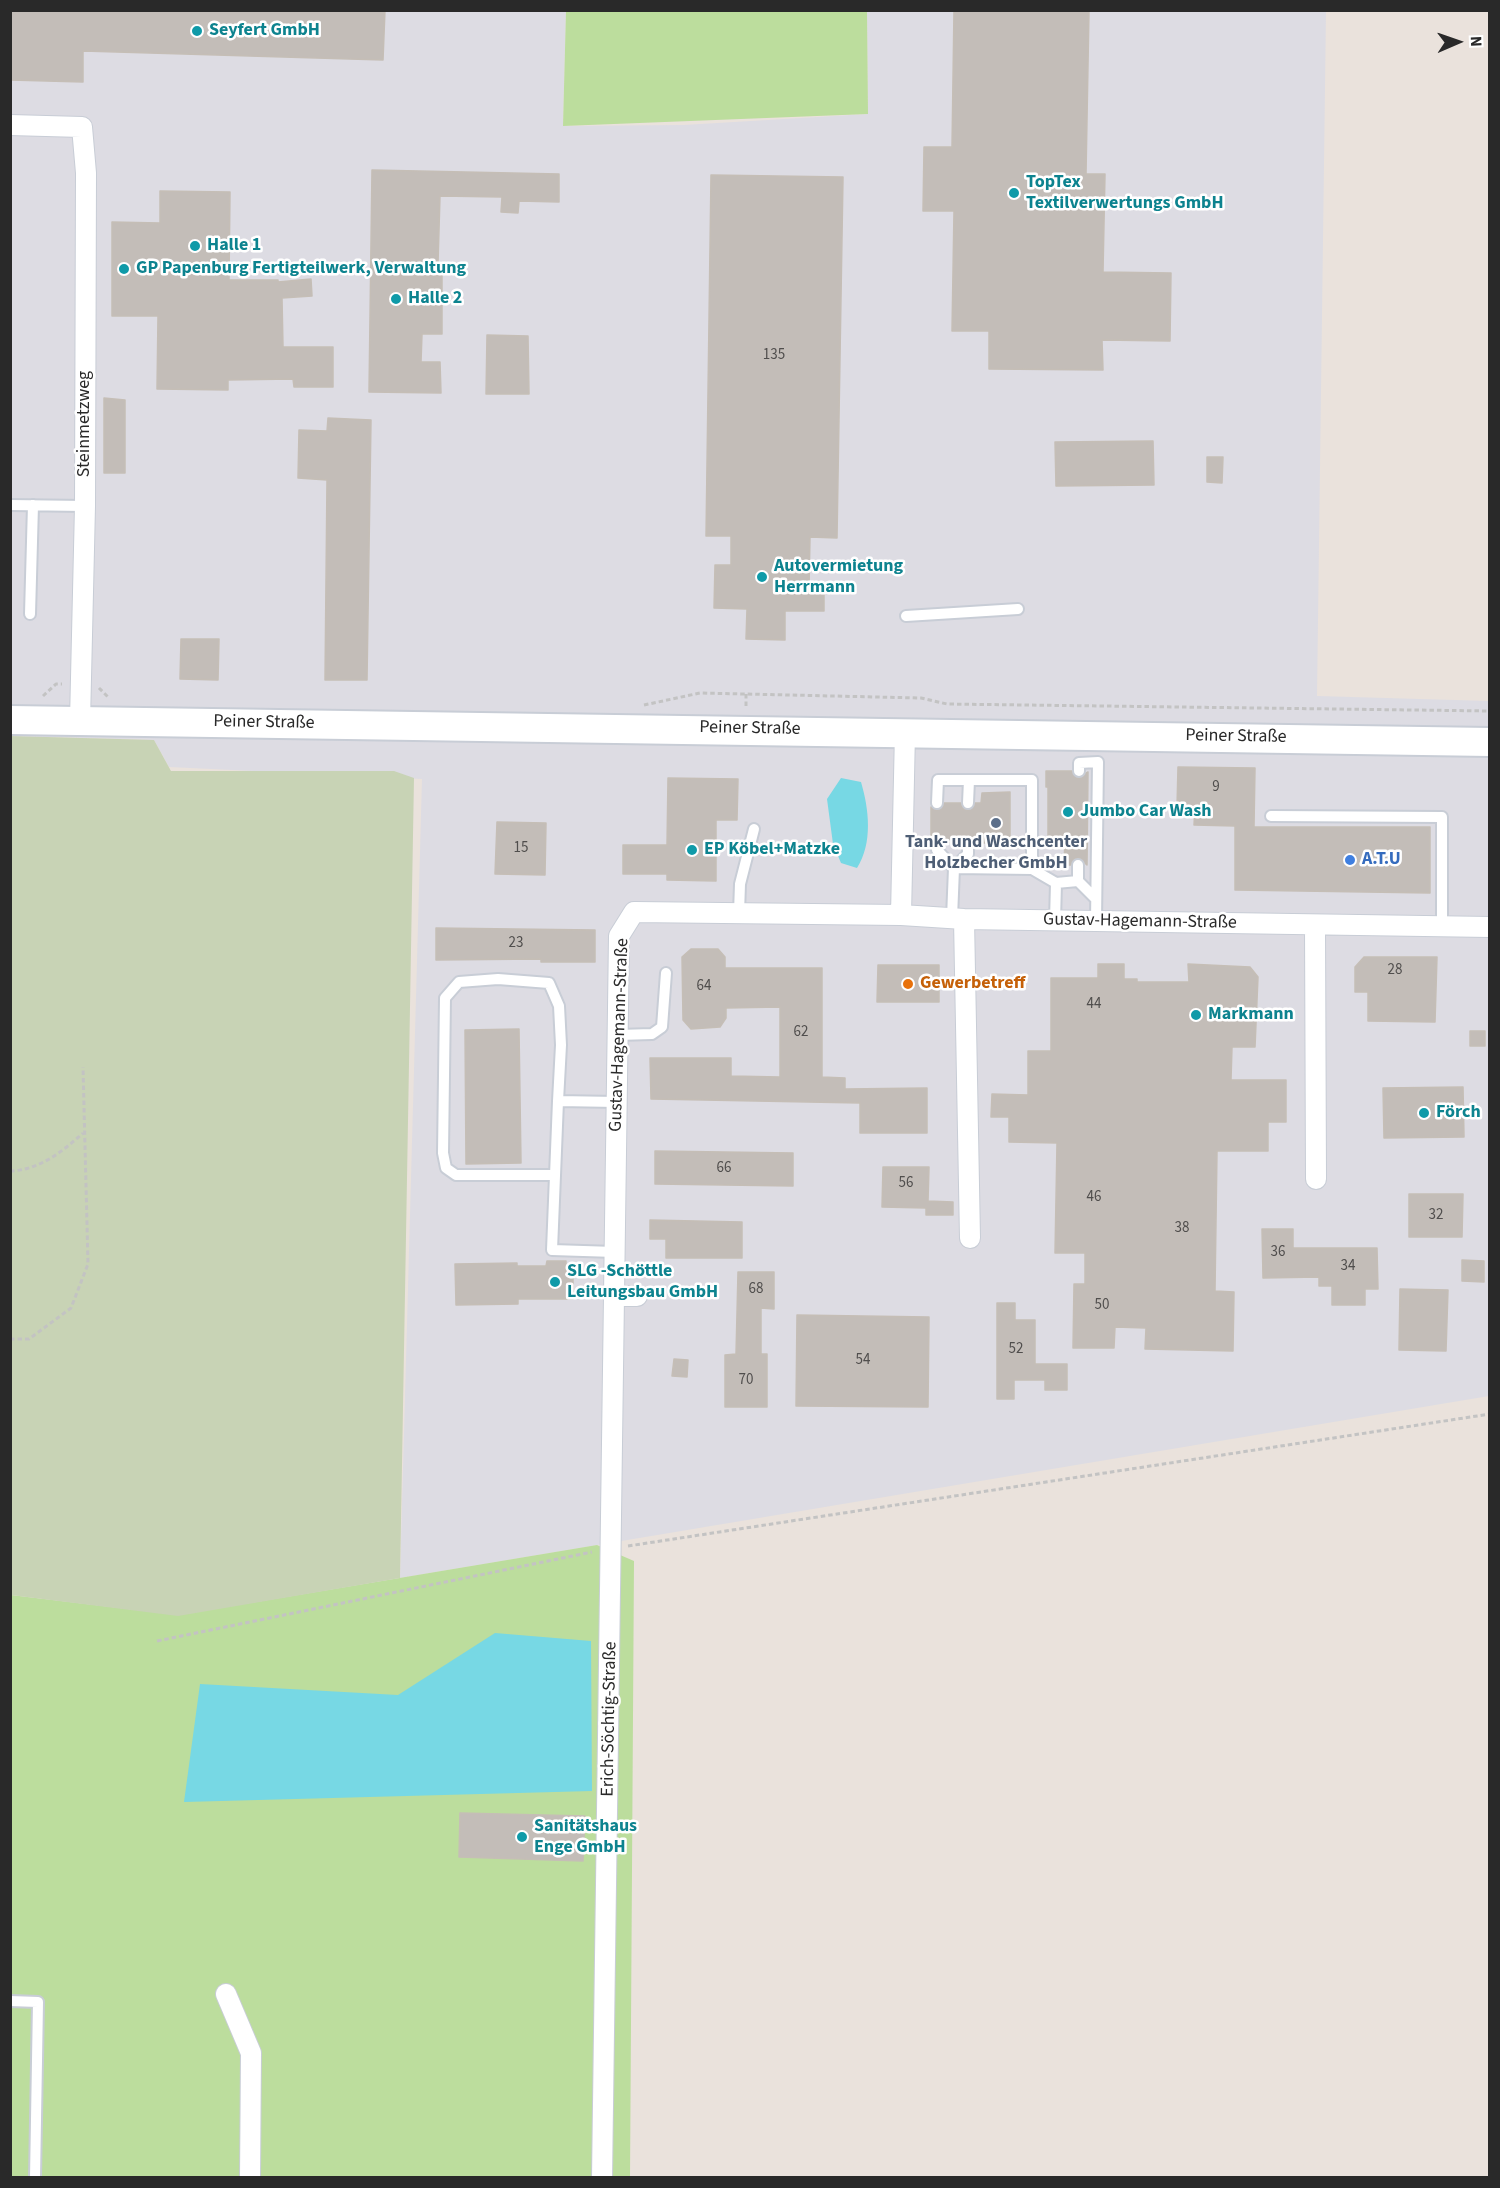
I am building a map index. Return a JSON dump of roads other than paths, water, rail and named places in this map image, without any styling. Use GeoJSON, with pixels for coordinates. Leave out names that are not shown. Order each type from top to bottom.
{"type":"FeatureCollection","features":[{"type":"Feature","properties":{"kind":"main road","name":"Peiner Straße"},"geometry":{"type":"LineString","coordinates":[[10,720],[1490,742]]}},
{"type":"Feature","properties":{"kind":"street","name":"Steinmetzweg"},"geometry":{"type":"LineString","coordinates":[[10,125],[82,127],[86,173],[85,506],[80,721]]}},
{"type":"Feature","properties":{"kind":"street"},"geometry":{"type":"LineString","coordinates":[[901,915],[905,732]]}},
{"type":"Feature","properties":{"kind":"street","name":"Gustav-Hagemann-Straße"},"geometry":{"type":"LineString","coordinates":[[614,1296],[619,936],[634,912],[901,915],[1055,921],[1316,926],[1490,927]]}},
{"type":"Feature","properties":{"kind":"street"},"geometry":{"type":"LineString","coordinates":[[958,918],[970,1238]]}},
{"type":"Feature","properties":{"kind":"street"},"geometry":{"type":"LineString","coordinates":[[1316,926],[1316,1179]]}},
{"type":"Feature","properties":{"kind":"street"},"geometry":{"type":"LineString","coordinates":[[614,1296],[637,1296]]}},
{"type":"Feature","properties":{"kind":"street","name":"Erich-Söchtig-Straße"},"geometry":{"type":"LineString","coordinates":[[602,2178],[613,1548],[614,1296]]}},
{"type":"Feature","properties":{"kind":"street"},"geometry":{"type":"LineString","coordinates":[[226,1994],[251,2053],[250,2178]]}},
{"type":"Feature","properties":{"kind":"lane"},"geometry":{"type":"LineString","coordinates":[[10,504],[85,506]]}},
{"type":"Feature","properties":{"kind":"lane"},"geometry":{"type":"LineString","coordinates":[[30,614],[33,505]]}},
{"type":"Feature","properties":{"kind":"lane"},"geometry":{"type":"LineString","coordinates":[[906,616],[1018,609]]}},
{"type":"Feature","properties":{"kind":"lane"},"geometry":{"type":"LineString","coordinates":[[1079,771],[1079,763],[1098,762],[1096,921]]}},
{"type":"Feature","properties":{"kind":"lane"},"geometry":{"type":"LineString","coordinates":[[937,803],[938,780],[1032,780],[1032,868]]}},
{"type":"Feature","properties":{"kind":"lane"},"geometry":{"type":"LineString","coordinates":[[969,780],[969,803]]}},
{"type":"Feature","properties":{"kind":"lane"},"geometry":{"type":"LineString","coordinates":[[1271,816],[1442,817],[1442,927]]}},
{"type":"Feature","properties":{"kind":"lane"},"geometry":{"type":"LineString","coordinates":[[739,913],[740,884],[754,829]]}},
{"type":"Feature","properties":{"kind":"lane"},"geometry":{"type":"LineString","coordinates":[[937,843],[937,850],[954,868],[958,918]]}},
{"type":"Feature","properties":{"kind":"lane"},"geometry":{"type":"LineString","coordinates":[[954,868],[968,854],[968,843]]}},
{"type":"Feature","properties":{"kind":"lane"},"geometry":{"type":"LineString","coordinates":[[1078,865],[1078,881],[1096,899]]}},
{"type":"Feature","properties":{"kind":"lane"},"geometry":{"type":"LineString","coordinates":[[954,868],[1032,868],[1056,883],[1078,881]]}},
{"type":"Feature","properties":{"kind":"lane"},"geometry":{"type":"LineString","coordinates":[[1055,921],[1056,883]]}},
{"type":"Feature","properties":{"kind":"lane"},"geometry":{"type":"LineString","coordinates":[[618,1035],[652,1034],[662,1027],[666,974]]}},
{"type":"Feature","properties":{"kind":"lane"},"geometry":{"type":"LineString","coordinates":[[555,1175],[456,1175],[446,1168],[443,1154],[445,998],[459,982],[498,979],[549,983],[559,1006],[561,1045],[552,1250],[615,1252]]}},
{"type":"Feature","properties":{"kind":"lane"},"geometry":{"type":"LineString","coordinates":[[558,1101],[617,1102]]}},
{"type":"Feature","properties":{"kind":"lane"},"geometry":{"type":"LineString","coordinates":[[10,2001],[38,2002],[35,2178]]}},
{"type":"Feature","properties":{"kind":"water"},"geometry":{"type":"Polygon","coordinates":[[[841,778],[861,782],[866,803],[868,826],[866,848],[857,868],[841,863],[833,844],[827,799],[841,778]]]}},
{"type":"Feature","properties":{"kind":"water"},"geometry":{"type":"Polygon","coordinates":[[[495,1633],[591,1641],[592,1791],[184,1802],[200,1684],[398,1695],[495,1633]]]}},
{"type":"Feature","properties":{"kind":"place","name":"Seyfert GmbH"},"geometry":{"type":"Point","coordinates":[197,31]}},
{"type":"Feature","properties":{"kind":"place","name":"TopTex Textilverwertungs GmbH"},"geometry":{"type":"Point","coordinates":[1014,193]}},
{"type":"Feature","properties":{"kind":"place","name":"Halle 1"},"geometry":{"type":"Point","coordinates":[195,246]}},
{"type":"Feature","properties":{"kind":"place","name":"GP Papenburg Fertigteilwerk, Verwaltung"},"geometry":{"type":"Point","coordinates":[124,269]}},
{"type":"Feature","properties":{"kind":"place","name":"Halle 2"},"geometry":{"type":"Point","coordinates":[396,299]}},
{"type":"Feature","properties":{"kind":"place","name":"Autovermietung Herrmann"},"geometry":{"type":"Point","coordinates":[762,577]}},
{"type":"Feature","properties":{"kind":"place","name":"Jumbo Car Wash"},"geometry":{"type":"Point","coordinates":[1068,812]}},
{"type":"Feature","properties":{"kind":"place","name":"Tank- und Waschcenter Holzbecher GmbH"},"geometry":{"type":"Point","coordinates":[996,823]}},
{"type":"Feature","properties":{"kind":"place","name":"EP Köbel+Matzke"},"geometry":{"type":"Point","coordinates":[692,850]}},
{"type":"Feature","properties":{"kind":"place","name":"A.T.U"},"geometry":{"type":"Point","coordinates":[1350,860]}},
{"type":"Feature","properties":{"kind":"place","name":"Gewerbetreff"},"geometry":{"type":"Point","coordinates":[908,984]}},
{"type":"Feature","properties":{"kind":"place","name":"Markmann"},"geometry":{"type":"Point","coordinates":[1196,1015]}},
{"type":"Feature","properties":{"kind":"place","name":"Förch"},"geometry":{"type":"Point","coordinates":[1424,1113]}},
{"type":"Feature","properties":{"kind":"place","name":"SLG -Schöttle Leitungsbau GmbH"},"geometry":{"type":"Point","coordinates":[555,1282]}},
{"type":"Feature","properties":{"kind":"place","name":"Sanitätshaus Enge GmbH"},"geometry":{"type":"Point","coordinates":[522,1837]}}]}
